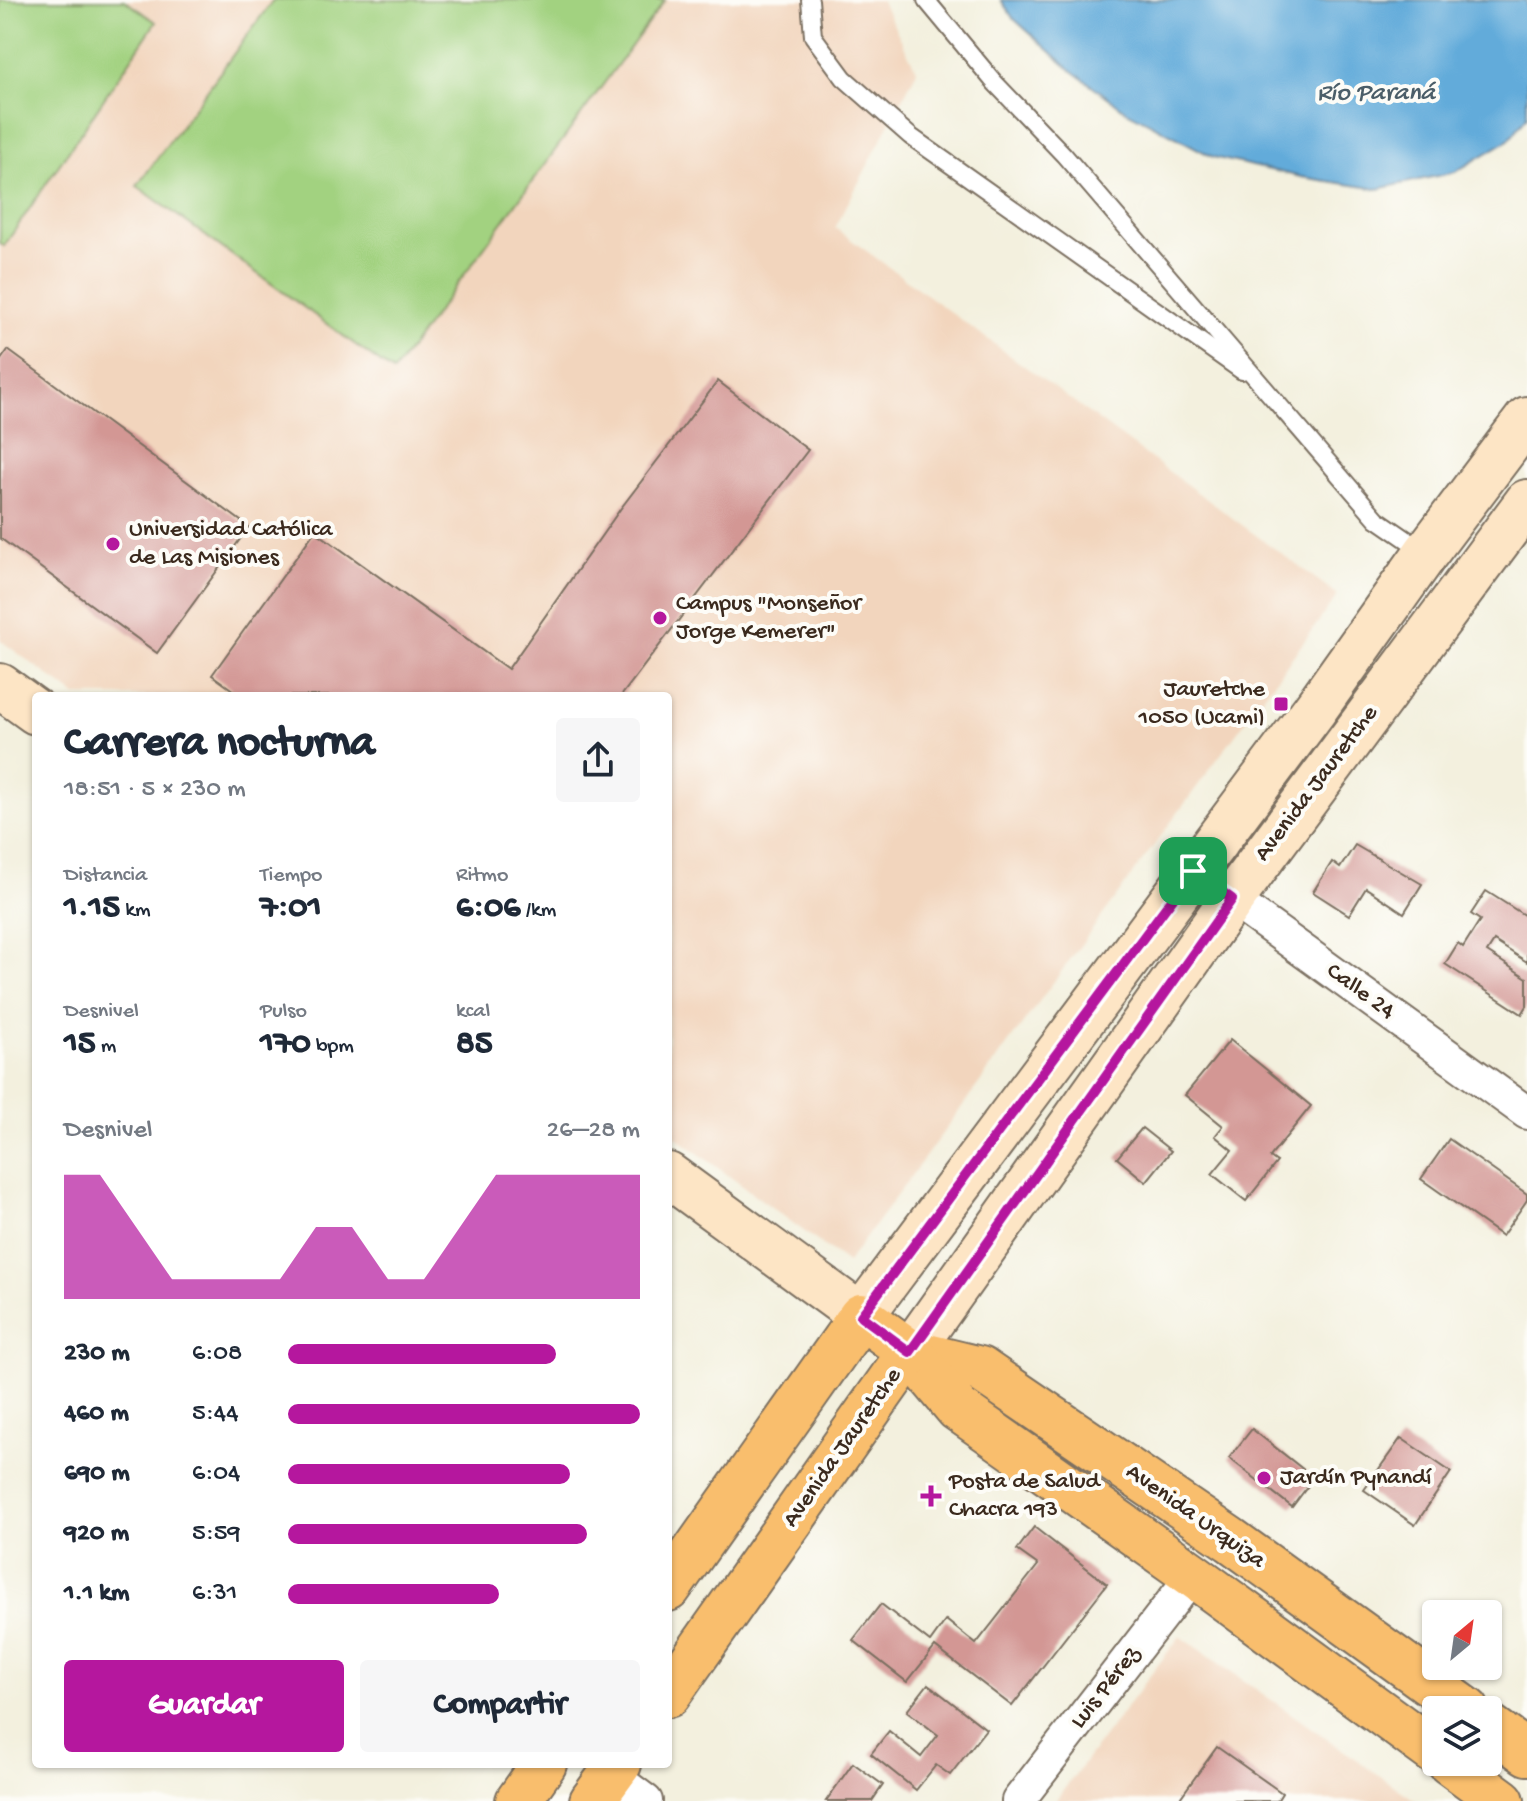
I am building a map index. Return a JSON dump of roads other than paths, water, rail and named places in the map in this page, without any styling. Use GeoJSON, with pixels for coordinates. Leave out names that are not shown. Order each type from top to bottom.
{"type":"FeatureCollection","features":[{"type":"Feature","properties":{"kind":"main road","name":"Avenida Jauretche"},"geometry":{"type":"LineString","coordinates":[[672,1583],[861,1316],[1315,709],[1426,553],[1527,419]]}},
{"type":"Feature","properties":{"kind":"main road","name":"Avenida Jauretche"},"geometry":{"type":"LineString","coordinates":[[672,1689],[1232,899],[1527,502]]}},
{"type":"Feature","properties":{"kind":"main road"},"geometry":{"type":"LineString","coordinates":[[0,686],[32,709]]}},
{"type":"Feature","properties":{"kind":"main road","name":"Avenida Urquiza"},"geometry":{"type":"LineString","coordinates":[[672,1178],[910,1352],[958,1409],[1193,1575],[1422,1743]]}},
{"type":"Feature","properties":{"kind":"main road","name":"Avenida Urquiza"},"geometry":{"type":"LineString","coordinates":[[910,1352],[980,1369],[1231,1540],[1448,1696]]}},
{"type":"Feature","properties":{"kind":"main road"},"geometry":{"type":"LineString","coordinates":[[1502,1735],[1527,1753]]}},
{"type":"Feature","properties":{"kind":"main road"},"geometry":{"type":"LineString","coordinates":[[518,1801],[541,1768]]}},
{"type":"Feature","properties":{"kind":"main road"},"geometry":{"type":"LineString","coordinates":[[1468,1776],[1502,1801]]}},
{"type":"Feature","properties":{"kind":"street"},"geometry":{"type":"LineString","coordinates":[[1487,472],[1527,502]]}},
{"type":"Feature","properties":{"kind":"street","name":"Calle 24"},"geometry":{"type":"LineString","coordinates":[[1193,871],[1527,1113]]}},
{"type":"Feature","properties":{"kind":"street","name":"Luis Pérez"},"geometry":{"type":"LineString","coordinates":[[1018,1801],[1193,1575]]}},
{"type":"Feature","properties":{"kind":"street"},"geometry":{"type":"LineString","coordinates":[[607,1780],[646,1801]]}},
{"type":"Feature","properties":{"kind":"lane"},"geometry":{"type":"LineString","coordinates":[[810,0],[813,36],[821,47],[844,78],[910,136],[1263,386]]}},
{"type":"Feature","properties":{"kind":"lane"},"geometry":{"type":"LineString","coordinates":[[926,0],[995,83],[1064,155],[1377,519],[1426,553]]}},
{"type":"Feature","properties":{"kind":"water","name":"Río Paraná"},"geometry":{"type":"Polygon","coordinates":[[[1001,0],[1527,0],[1527,116],[1510,139],[1455,172],[1378,189],[1301,177],[1213,157],[1125,110],[1070,69],[1013,18],[1001,0]]]}},
{"type":"Feature","properties":{"kind":"place","name":"Universidad Católica de Las Misiones"},"geometry":{"type":"Point","coordinates":[113,544]}},
{"type":"Feature","properties":{"kind":"place","name":"Campus \"Monseñor Jorge Kemerer\""},"geometry":{"type":"Point","coordinates":[660,618]}},
{"type":"Feature","properties":{"kind":"place","name":"Jauretche 1050 (Ucami)"},"geometry":{"type":"Point","coordinates":[1281,704]}},
{"type":"Feature","properties":{"kind":"place","name":"Jardín Pynandí"},"geometry":{"type":"Point","coordinates":[1264,1478]}},
{"type":"Feature","properties":{"kind":"place","name":"Posta de Salud Chacra 193"},"geometry":{"type":"Point","coordinates":[931,1496]}}]}
